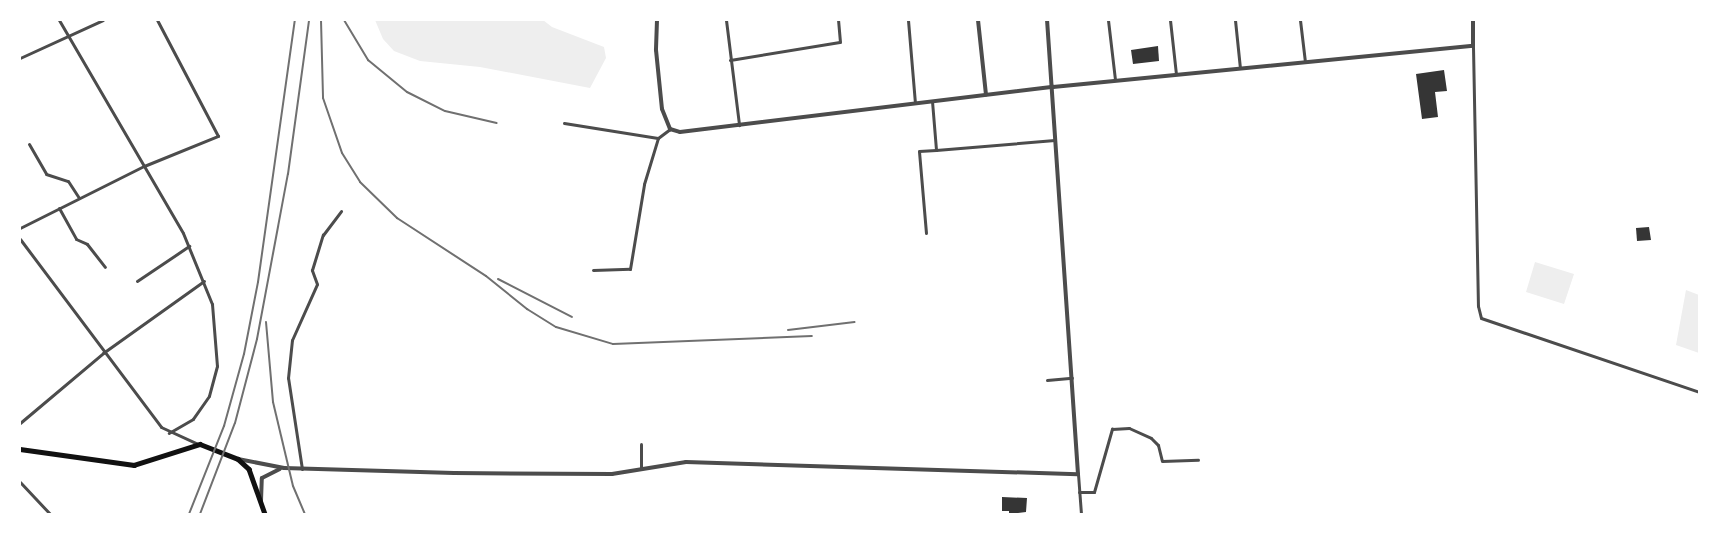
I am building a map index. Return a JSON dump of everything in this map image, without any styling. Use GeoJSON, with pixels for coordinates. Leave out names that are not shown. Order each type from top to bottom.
{"type":"FeatureCollection","features":[{"type":"Feature","properties":{"kind":"main road"},"geometry":{"type":"LineString","coordinates":[[20,449],[134,465],[200,444],[238,459],[253,475],[265,514]]}},
{"type":"Feature","properties":{"kind":"street"},"geometry":{"type":"LineString","coordinates":[[59,20],[189,246],[204,281],[217,330],[217,366],[209,396],[193,418],[169,433]]}},
{"type":"Feature","properties":{"kind":"street"},"geometry":{"type":"LineString","coordinates":[[20,58],[103,20]]}},
{"type":"Feature","properties":{"kind":"street"},"geometry":{"type":"LineString","coordinates":[[20,228],[144,166],[218,136],[157,20]]}},
{"type":"Feature","properties":{"kind":"street"},"geometry":{"type":"LineString","coordinates":[[657,20],[656,50],[662,109],[670,129]]}},
{"type":"Feature","properties":{"kind":"street"},"geometry":{"type":"LineString","coordinates":[[726,20],[739,125]]}},
{"type":"Feature","properties":{"kind":"street"},"geometry":{"type":"LineString","coordinates":[[730,60],[840,42],[838,20]]}},
{"type":"Feature","properties":{"kind":"street"},"geometry":{"type":"LineString","coordinates":[[908,20],[915,103]]}},
{"type":"Feature","properties":{"kind":"street"},"geometry":{"type":"LineString","coordinates":[[978,20],[986,95]]}},
{"type":"Feature","properties":{"kind":"street"},"geometry":{"type":"LineString","coordinates":[[1047,20],[1081,514]]}},
{"type":"Feature","properties":{"kind":"street"},"geometry":{"type":"LineString","coordinates":[[1108,20],[1115,81]]}},
{"type":"Feature","properties":{"kind":"street"},"geometry":{"type":"LineString","coordinates":[[1170,20],[1176,75]]}},
{"type":"Feature","properties":{"kind":"street"},"geometry":{"type":"LineString","coordinates":[[1235,20],[1240,68]]}},
{"type":"Feature","properties":{"kind":"street"},"geometry":{"type":"LineString","coordinates":[[1300,20],[1305,62]]}},
{"type":"Feature","properties":{"kind":"street"},"geometry":{"type":"LineString","coordinates":[[1473,20],[1478,306],[1481,318],[1700,392]]}},
{"type":"Feature","properties":{"kind":"street"},"geometry":{"type":"LineString","coordinates":[[670,129],[680,132],[1053,87],[1473,46]]}},
{"type":"Feature","properties":{"kind":"street"},"geometry":{"type":"LineString","coordinates":[[932,101],[936,150]]}},
{"type":"Feature","properties":{"kind":"street"},"geometry":{"type":"LineString","coordinates":[[564,123],[658,138]]}},
{"type":"Feature","properties":{"kind":"street"},"geometry":{"type":"LineString","coordinates":[[593,270],[630,269],[644,184],[658,138],[670,129]]}},
{"type":"Feature","properties":{"kind":"street"},"geometry":{"type":"LineString","coordinates":[[926,233],[918,151],[1056,140]]}},
{"type":"Feature","properties":{"kind":"street"},"geometry":{"type":"LineString","coordinates":[[29,144],[46,174],[68,180],[79,198]]}},
{"type":"Feature","properties":{"kind":"street"},"geometry":{"type":"LineString","coordinates":[[59,208],[76,238],[87,244],[105,267]]}},
{"type":"Feature","properties":{"kind":"street"},"geometry":{"type":"LineString","coordinates":[[302,469],[288,378],[292,340],[318,284],[312,270],[323,235],[340,211]]}},
{"type":"Feature","properties":{"kind":"street"},"geometry":{"type":"LineString","coordinates":[[20,239],[104,353],[169,433],[200,444]]}},
{"type":"Feature","properties":{"kind":"street"},"geometry":{"type":"LineString","coordinates":[[137,281],[189,246]]}},
{"type":"Feature","properties":{"kind":"street"},"geometry":{"type":"LineString","coordinates":[[20,423],[104,353],[204,281]]}},
{"type":"Feature","properties":{"kind":"street"},"geometry":{"type":"LineString","coordinates":[[1047,380],[1072,378]]}},
{"type":"Feature","properties":{"kind":"street"},"geometry":{"type":"LineString","coordinates":[[1079,492],[1094,492],[1112,429],[1129,429],[1151,438],[1158,445],[1162,461],[1198,460]]}},
{"type":"Feature","properties":{"kind":"street"},"geometry":{"type":"LineString","coordinates":[[641,444],[641,468]]}},
{"type":"Feature","properties":{"kind":"street"},"geometry":{"type":"LineString","coordinates":[[238,459],[302,469],[572,475],[612,474],[686,462],[1078,474]]}},
{"type":"Feature","properties":{"kind":"street"},"geometry":{"type":"LineString","coordinates":[[261,501],[261,482],[265,474],[284,468]]}},
{"type":"Feature","properties":{"kind":"street"},"geometry":{"type":"LineString","coordinates":[[20,482],[50,514]]}},
{"type":"Feature","properties":{"kind":"shaded area"},"geometry":{"type":"Polygon","coordinates":[[[375,20],[543,20],[552,27],[604,47],[606,58],[590,88],[480,67],[420,61],[394,51],[383,39],[375,20]]]}},
{"type":"Feature","properties":{"kind":"shaded area"},"geometry":{"type":"Polygon","coordinates":[[[1535,262],[1574,274],[1564,304],[1526,292],[1535,262]]]}},
{"type":"Feature","properties":{"kind":"shaded area"},"geometry":{"type":"Polygon","coordinates":[[[1686,290],[1699,295],[1699,353],[1676,345],[1686,290]]]}},
{"type":"Feature","properties":{"kind":"building"},"geometry":{"type":"Polygon","coordinates":[[[1158,46],[1159,61],[1133,64],[1131,50],[1158,46]]]}},
{"type":"Feature","properties":{"kind":"building"},"geometry":{"type":"Polygon","coordinates":[[[1444,70],[1447,91],[1435,92],[1438,117],[1422,119],[1416,74],[1444,70]]]}},
{"type":"Feature","properties":{"kind":"building"},"geometry":{"type":"Polygon","coordinates":[[[1649,227],[1651,240],[1637,241],[1636,228],[1649,227]]]}},
{"type":"Feature","properties":{"kind":"building"},"geometry":{"type":"Polygon","coordinates":[[[1002,497],[1027,498],[1026,512],[1009,514],[1009,511],[1002,511],[1002,497]]]}},
{"type":"Feature","properties":{"kind":"railway"},"geometry":{"type":"LineString","coordinates":[[189,514],[224,426],[244,354],[258,282],[295,20]]}},
{"type":"Feature","properties":{"kind":"railway"},"geometry":{"type":"LineString","coordinates":[[200,514],[235,423],[257,339],[288,174],[309,20]]}},
{"type":"Feature","properties":{"kind":"railway"},"geometry":{"type":"LineString","coordinates":[[321,20],[323,98],[342,153],[360,182],[397,218],[486,276],[527,309],[556,327],[613,344],[812,336]]}},
{"type":"Feature","properties":{"kind":"railway"},"geometry":{"type":"LineString","coordinates":[[344,20],[368,60],[407,92],[445,111],[497,123]]}},
{"type":"Feature","properties":{"kind":"railway"},"geometry":{"type":"LineString","coordinates":[[498,279],[572,317]]}},
{"type":"Feature","properties":{"kind":"railway"},"geometry":{"type":"LineString","coordinates":[[266,322],[273,402],[293,486],[305,514]]}},
{"type":"Feature","properties":{"kind":"railway"},"geometry":{"type":"LineString","coordinates":[[788,330],[855,322]]}}]}
